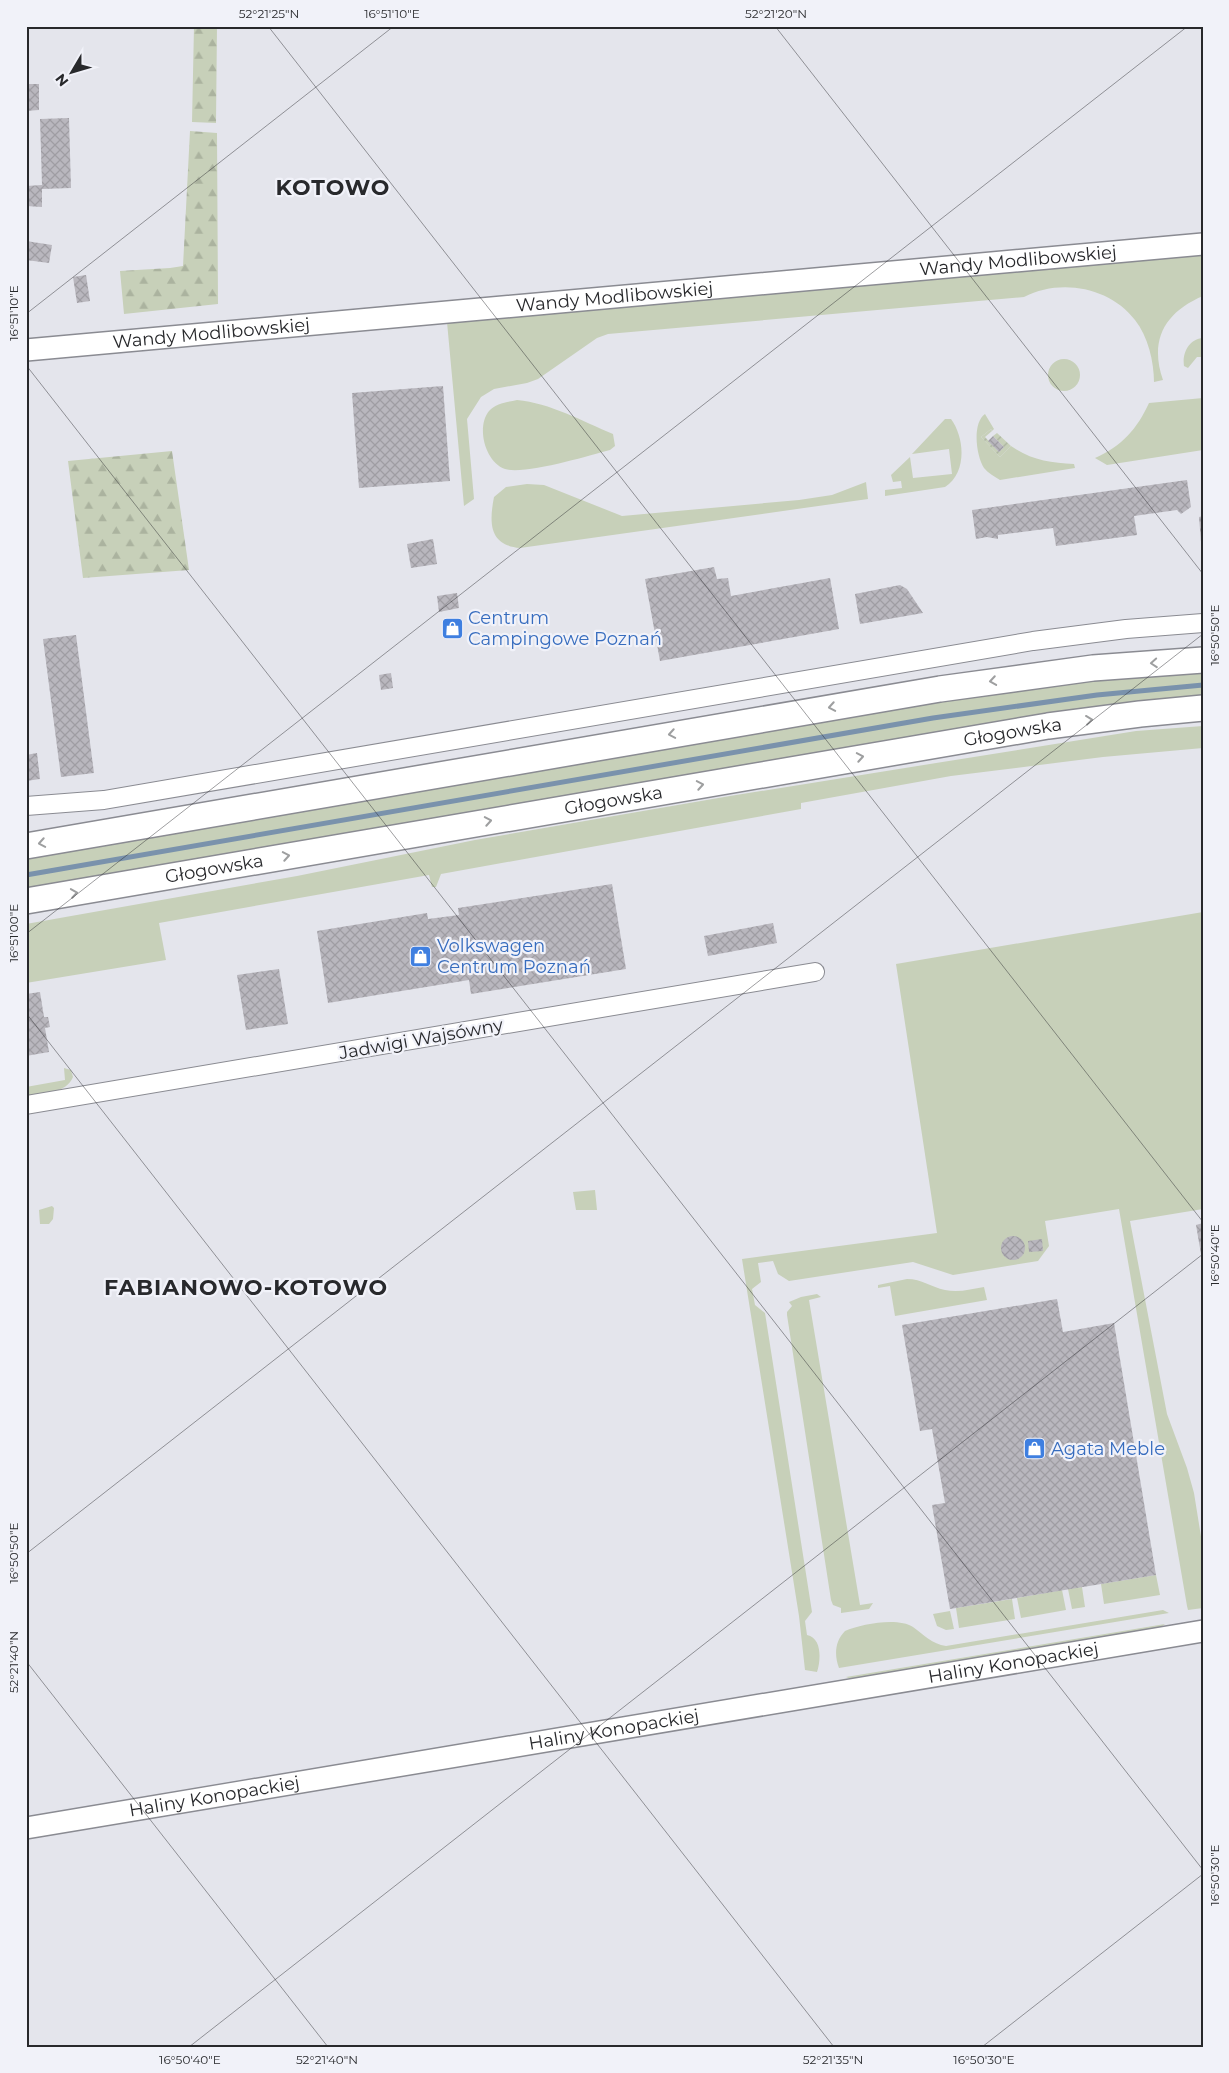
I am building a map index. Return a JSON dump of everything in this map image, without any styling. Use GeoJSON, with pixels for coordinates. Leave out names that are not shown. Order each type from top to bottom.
{"type":"FeatureCollection","features":[{"type":"Feature","properties":{"kind":"main road"},"geometry":{"type":"LineString","coordinates":[[26,846],[940,688],[1070,670],[1203,660]]}},
{"type":"Feature","properties":{"kind":"main road","name":"Głogowska"},"geometry":{"type":"LineString","coordinates":[[26,901],[1022,730],[1117,716],[1203,708]]}},
{"type":"Feature","properties":{"kind":"street","name":"Wandy Modlibowskiej"},"geometry":{"type":"LineString","coordinates":[[26,350],[1203,244]]}},
{"type":"Feature","properties":{"kind":"street"},"geometry":{"type":"LineString","coordinates":[[26,806],[104,800],[1033,640],[1126,629],[1203,623]]}},
{"type":"Feature","properties":{"kind":"street","name":"Jadwigi Wajsówny"},"geometry":{"type":"LineString","coordinates":[[26,1105],[815,972]]}},
{"type":"Feature","properties":{"kind":"street","name":"Haliny Konopackiej"},"geometry":{"type":"LineString","coordinates":[[26,1828],[1203,1631]]}},
{"type":"Feature","properties":{"kind":"green space"},"geometry":{"type":"Polygon","coordinates":[[[194,26],[217,26],[216,123],[192,122],[194,26]]]}},
{"type":"Feature","properties":{"kind":"green space"},"geometry":{"type":"Polygon","coordinates":[[[190,131],[217,133],[218,304],[124,314],[120,271],[183,266],[190,131]]]}},
{"type":"Feature","properties":{"kind":"green space"},"geometry":{"type":"Polygon","coordinates":[[[1203,255],[1203,296],[1179,310],[1164,329],[1159,340],[1158,352],[1163,380],[1154,382],[1149,350],[1140,326],[1135,320],[1125,309],[1098,293],[1068,287],[1038,291],[1024,297],[608,334],[597,338],[538,379],[494,389],[481,397],[467,419],[474,499],[464,506],[447,322],[1203,255]]]}},
{"type":"Feature","properties":{"kind":"green space"},"geometry":{"type":"Polygon","coordinates":[[[1203,338],[1203,357],[1197,357],[1188,368],[1184,366],[1185,352],[1190,344],[1203,338]]]}},
{"type":"Feature","properties":{"kind":"green space"},"geometry":{"type":"Polygon","coordinates":[[[1064,359],[1070,360],[1075,364],[1079,369],[1079,381],[1075,386],[1070,390],[1064,391],[1058,390],[1053,386],[1049,381],[1048,375],[1049,369],[1053,364],[1058,360],[1064,359]]]}},
{"type":"Feature","properties":{"kind":"green space"},"geometry":{"type":"Polygon","coordinates":[[[1203,398],[1203,450],[1107,465],[1095,458],[1113,448],[1128,436],[1149,403],[1203,398]]]}},
{"type":"Feature","properties":{"kind":"green space"},"geometry":{"type":"Polygon","coordinates":[[[517,400],[554,409],[613,434],[615,446],[610,450],[556,464],[526,469],[505,469],[492,459],[488,452],[483,435],[483,426],[485,418],[492,408],[502,403],[517,400]]]}},
{"type":"Feature","properties":{"kind":"green space"},"geometry":{"type":"Polygon","coordinates":[[[985,414],[994,429],[992,431],[991,429],[981,437],[1000,457],[1011,446],[1033,458],[1049,462],[1074,464],[1075,468],[1000,480],[984,468],[977,448],[978,425],[985,414]]]}},
{"type":"Feature","properties":{"kind":"green space"},"geometry":{"type":"Polygon","coordinates":[[[945,419],[951,419],[956,427],[961,445],[962,455],[960,464],[952,481],[945,487],[885,496],[885,490],[902,488],[901,481],[893,482],[891,475],[910,457],[913,478],[952,474],[949,449],[912,454],[945,419]]]}},
{"type":"Feature","properties":{"kind":"green space"},"geometry":{"type":"Polygon","coordinates":[[[991,429],[992,431],[985,437],[999,452],[1004,447],[993,436],[997,433],[1011,446],[1000,457],[981,437],[991,429]]]}},
{"type":"Feature","properties":{"kind":"green space"},"geometry":{"type":"Polygon","coordinates":[[[172,451],[189,570],[83,578],[68,461],[172,451]]]}},
{"type":"Feature","properties":{"kind":"green space"},"geometry":{"type":"Polygon","coordinates":[[[866,482],[868,499],[520,548],[502,542],[493,531],[492,524],[494,497],[506,487],[527,484],[544,485],[622,516],[799,500],[832,495],[866,482]]]}},
{"type":"Feature","properties":{"kind":"green space"},"geometry":{"type":"Polygon","coordinates":[[[1203,673],[1203,696],[1118,704],[977,725],[26,889],[26,858],[941,701],[1137,677],[1203,673]]]}},
{"type":"Feature","properties":{"kind":"green space"},"geometry":{"type":"Polygon","coordinates":[[[1203,726],[1203,748],[1103,757],[951,776],[801,803],[801,809],[441,874],[436,887],[432,887],[429,875],[159,923],[166,960],[26,983],[26,924],[297,876],[475,840],[730,796],[1136,731],[1203,726]]]}},
{"type":"Feature","properties":{"kind":"green space"},"geometry":{"type":"Polygon","coordinates":[[[1203,912],[1203,1209],[1130,1221],[1167,1414],[1194,1493],[1203,1549],[1203,1608],[1188,1610],[1187,1606],[1119,1209],[1045,1221],[1049,1246],[1038,1261],[953,1275],[913,1262],[789,1281],[778,1274],[773,1261],[758,1263],[761,1282],[752,1289],[755,1305],[765,1313],[812,1612],[805,1621],[807,1635],[815,1640],[819,1650],[817,1672],[805,1670],[799,1616],[742,1259],[937,1233],[896,964],[1203,912]]]}},
{"type":"Feature","properties":{"kind":"green space"},"geometry":{"type":"Polygon","coordinates":[[[64,1068],[71,1070],[73,1077],[65,1087],[53,1092],[26,1096],[26,1087],[65,1080],[64,1068]]]}},
{"type":"Feature","properties":{"kind":"green space"},"geometry":{"type":"Polygon","coordinates":[[[595,1190],[597,1210],[576,1210],[573,1192],[595,1190]]]}},
{"type":"Feature","properties":{"kind":"green space"},"geometry":{"type":"Polygon","coordinates":[[[52,1206],[54,1208],[53,1219],[49,1224],[40,1224],[39,1210],[52,1206]]]}},
{"type":"Feature","properties":{"kind":"green space"},"geometry":{"type":"Polygon","coordinates":[[[907,1279],[917,1280],[950,1291],[984,1287],[987,1300],[895,1316],[890,1286],[878,1288],[878,1285],[907,1279]]]}},
{"type":"Feature","properties":{"kind":"green space"},"geometry":{"type":"Polygon","coordinates":[[[817,1294],[821,1297],[809,1300],[860,1605],[873,1603],[869,1609],[841,1613],[841,1608],[833,1605],[831,1600],[787,1315],[792,1306],[789,1302],[801,1297],[817,1294]]]}},
{"type":"Feature","properties":{"kind":"green space"},"geometry":{"type":"Polygon","coordinates":[[[1156,1575],[1160,1595],[1104,1604],[1101,1584],[1156,1575]]]}},
{"type":"Feature","properties":{"kind":"green space"},"geometry":{"type":"Polygon","coordinates":[[[1082,1587],[1085,1607],[1072,1609],[1068,1589],[1082,1587]]]}},
{"type":"Feature","properties":{"kind":"green space"},"geometry":{"type":"Polygon","coordinates":[[[1062,1590],[1066,1610],[1021,1618],[1017,1598],[1062,1590]]]}},
{"type":"Feature","properties":{"kind":"green space"},"geometry":{"type":"Polygon","coordinates":[[[1012,1599],[1015,1619],[959,1628],[956,1608],[1012,1599]]]}},
{"type":"Feature","properties":{"kind":"green space"},"geometry":{"type":"Polygon","coordinates":[[[1163,1610],[1169,1613],[839,1668],[836,1658],[837,1644],[845,1631],[870,1624],[898,1622],[906,1624],[932,1641],[946,1646],[1163,1610]]]}},
{"type":"Feature","properties":{"kind":"green space"},"geometry":{"type":"Polygon","coordinates":[[[950,1611],[954,1629],[946,1630],[937,1626],[933,1614],[950,1611]]]}},
{"type":"Feature","properties":{"kind":"green space"},"geometry":{"type":"Polygon","coordinates":[[[1165,1624],[1161,1627],[851,1679],[846,1677],[1165,1624]]]}},
{"type":"Feature","properties":{"kind":"building"},"geometry":{"type":"Polygon","coordinates":[[[26,84],[39,84],[39,110],[26,111],[26,84]]]}},
{"type":"Feature","properties":{"kind":"building"},"geometry":{"type":"Polygon","coordinates":[[[69,118],[71,188],[42,189],[42,207],[26,206],[26,186],[42,185],[40,119],[69,118]]]}},
{"type":"Feature","properties":{"kind":"building"},"geometry":{"type":"Polygon","coordinates":[[[26,241],[52,245],[49,263],[26,260],[26,241]]]}},
{"type":"Feature","properties":{"kind":"building"},"geometry":{"type":"Polygon","coordinates":[[[86,275],[90,301],[77,303],[73,277],[86,275]]]}},
{"type":"Feature","properties":{"kind":"building"},"geometry":{"type":"Polygon","coordinates":[[[443,386],[450,481],[359,488],[352,393],[443,386]]]}},
{"type":"Feature","properties":{"kind":"building"},"geometry":{"type":"Polygon","coordinates":[[[993,436],[1004,447],[999,452],[988,441],[993,436]]]}},
{"type":"Feature","properties":{"kind":"building"},"geometry":{"type":"Polygon","coordinates":[[[1187,480],[1191,507],[1181,514],[1177,510],[1134,516],[1137,535],[1056,546],[1053,528],[998,535],[998,539],[987,537],[976,539],[972,510],[1187,480]]]}},
{"type":"Feature","properties":{"kind":"building"},"geometry":{"type":"Polygon","coordinates":[[[1203,516],[1203,542],[1201,542],[1199,517],[1203,516]]]}},
{"type":"Feature","properties":{"kind":"building"},"geometry":{"type":"Polygon","coordinates":[[[433,539],[437,564],[411,568],[407,544],[433,539]]]}},
{"type":"Feature","properties":{"kind":"building"},"geometry":{"type":"Polygon","coordinates":[[[714,567],[717,579],[728,578],[731,596],[830,578],[839,629],[660,661],[645,579],[714,567]]]}},
{"type":"Feature","properties":{"kind":"building"},"geometry":{"type":"Polygon","coordinates":[[[900,585],[907,589],[923,613],[860,624],[855,594],[900,585]]]}},
{"type":"Feature","properties":{"kind":"building"},"geometry":{"type":"Polygon","coordinates":[[[457,593],[459,608],[439,612],[437,596],[457,593]]]}},
{"type":"Feature","properties":{"kind":"building"},"geometry":{"type":"Polygon","coordinates":[[[76,635],[94,773],[61,777],[43,639],[76,635]]]}},
{"type":"Feature","properties":{"kind":"building"},"geometry":{"type":"Polygon","coordinates":[[[391,673],[393,688],[381,690],[379,675],[391,673]]]}},
{"type":"Feature","properties":{"kind":"building"},"geometry":{"type":"Polygon","coordinates":[[[37,753],[40,779],[26,781],[26,755],[37,753]]]}},
{"type":"Feature","properties":{"kind":"building","name":"Volkswagen Centrum Poznań"},"geometry":{"type":"Polygon","coordinates":[[[612,884],[626,969],[471,994],[469,980],[328,1003],[317,931],[427,913],[428,919],[459,915],[458,908],[612,884]]]}},
{"type":"Feature","properties":{"kind":"building"},"geometry":{"type":"Polygon","coordinates":[[[773,923],[777,943],[708,956],[704,936],[773,923]]]}},
{"type":"Feature","properties":{"kind":"building"},"geometry":{"type":"Polygon","coordinates":[[[279,969],[288,1024],[246,1030],[237,975],[279,969]]]}},
{"type":"Feature","properties":{"kind":"building"},"geometry":{"type":"Polygon","coordinates":[[[40,992],[44,1017],[48,1017],[50,1027],[45,1028],[49,1052],[26,1056],[26,994],[40,992]]]}},
{"type":"Feature","properties":{"kind":"building"},"geometry":{"type":"Polygon","coordinates":[[[1203,1223],[1203,1259],[1202,1260],[1196,1225],[1203,1223]]]}},
{"type":"Feature","properties":{"kind":"building"},"geometry":{"type":"Polygon","coordinates":[[[1013,1236],[1018,1237],[1024,1243],[1024,1253],[1018,1259],[1013,1260],[1008,1259],[1002,1253],[1001,1248],[1002,1243],[1008,1237],[1013,1236]]]}},
{"type":"Feature","properties":{"kind":"building"},"geometry":{"type":"Polygon","coordinates":[[[1042,1239],[1043,1251],[1029,1252],[1028,1241],[1042,1239]]]}},
{"type":"Feature","properties":{"kind":"building","name":"Agata Meble"},"geometry":{"type":"Polygon","coordinates":[[[1057,1299],[1063,1332],[1114,1323],[1156,1575],[950,1609],[932,1505],[945,1503],[932,1429],[920,1431],[902,1325],[1057,1299]]]}},
{"type":"Feature","properties":{"kind":"waterway"},"geometry":{"type":"LineString","coordinates":[[26,875],[933,718],[1097,695],[1203,685]]}},
{"type":"Feature","properties":{"kind":"place","name":"Centrum Campingowe Poznań"},"geometry":{"type":"Point","coordinates":[452,628]}},
{"type":"Feature","properties":{"kind":"place","name":"Volkswagen Centrum Poznań"},"geometry":{"type":"Point","coordinates":[421,956]}},
{"type":"Feature","properties":{"kind":"place","name":"Agata Meble"},"geometry":{"type":"Point","coordinates":[1035,1449]}},
{"type":"Feature","properties":{"kind":"district","name":"KOTOWO"},"geometry":{"type":"Point","coordinates":[333,187]}},
{"type":"Feature","properties":{"kind":"district","name":"FABIANOWO-KOTOWO"},"geometry":{"type":"Point","coordinates":[246,1287]}}]}
